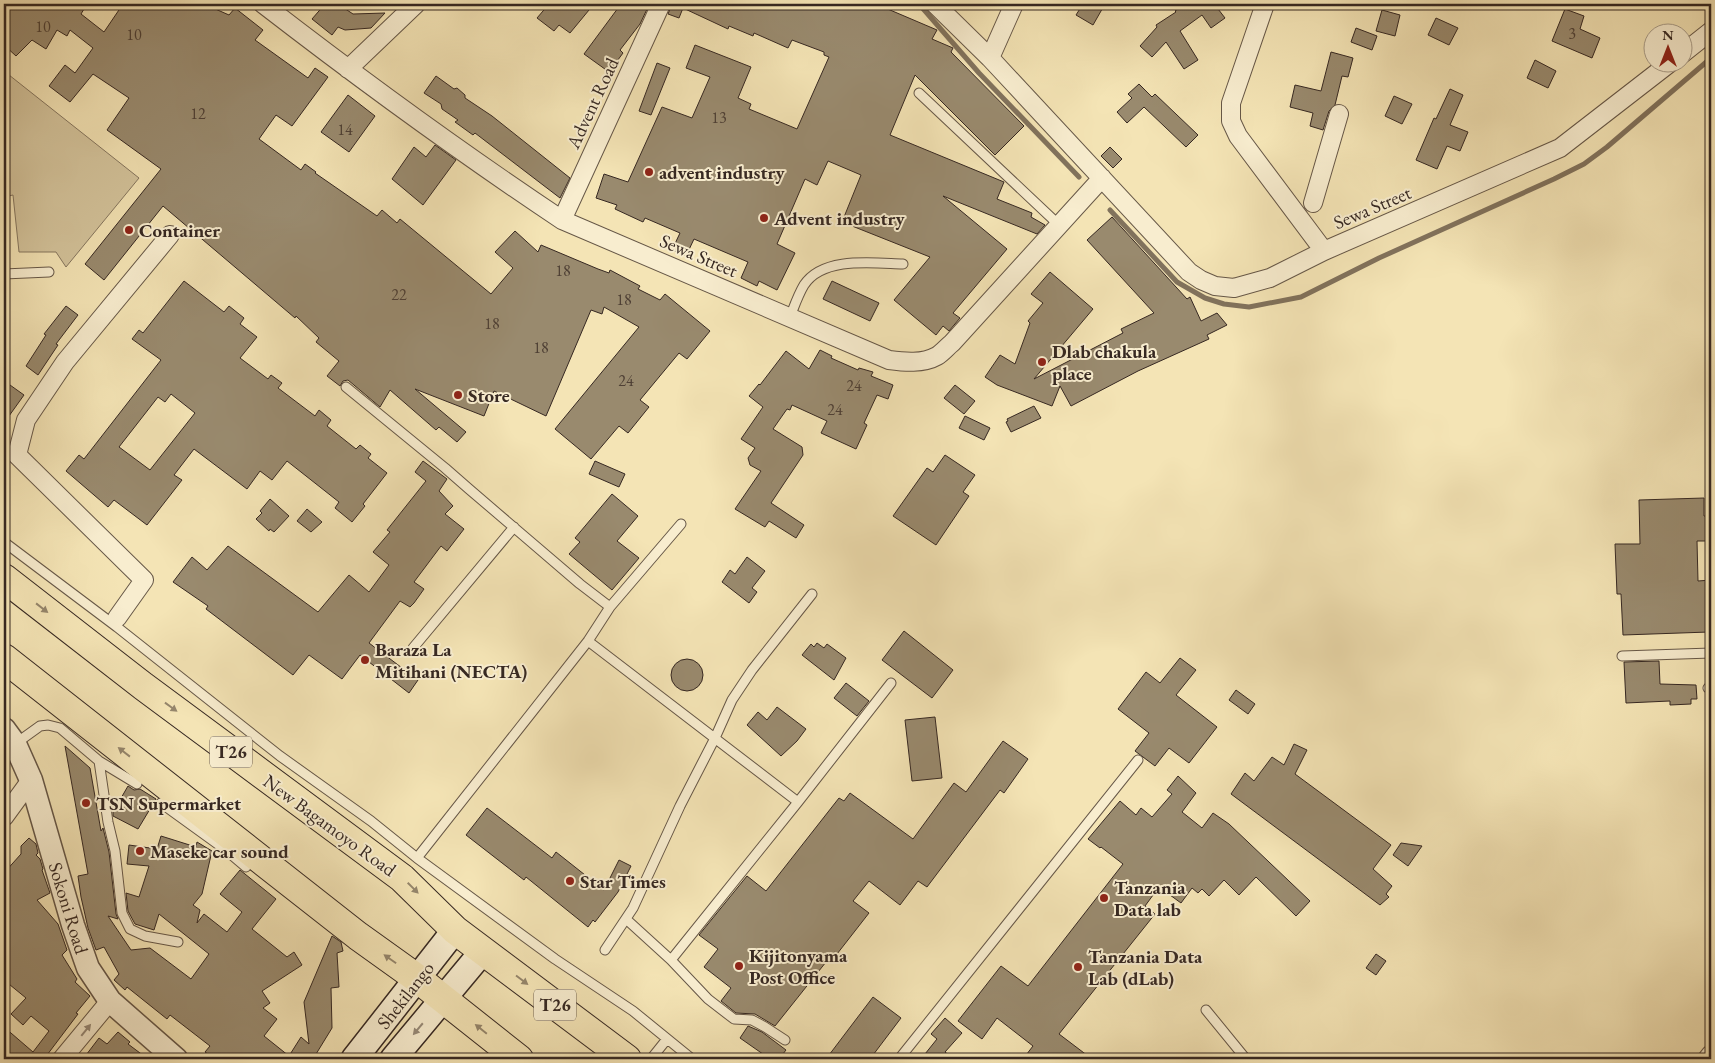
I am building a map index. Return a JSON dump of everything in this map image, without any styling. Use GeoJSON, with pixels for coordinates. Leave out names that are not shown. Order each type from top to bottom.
{"type":"FeatureCollection","features":[{"type":"Feature","properties":{"kind":"highway","name":"New Bagamoyo Road"},"geometry":{"type":"LineString","coordinates":[[4,578],[143,686],[402,878],[455,930],[628,1059]]}},
{"type":"Feature","properties":{"kind":"highway"},"geometry":{"type":"LineString","coordinates":[[4,658],[325,916],[418,978],[519,1059]]}},
{"type":"Feature","properties":{"kind":"main road","name":"Shekilango"},"geometry":{"type":"LineString","coordinates":[[354,1059],[455,930]]}},
{"type":"Feature","properties":{"kind":"main road","name":"Shekilango"},"geometry":{"type":"LineString","coordinates":[[393,1059],[483,951]]}},
{"type":"Feature","properties":{"kind":"street","name":"Sewa Street"},"geometry":{"type":"LineString","coordinates":[[263,4],[348,69],[562,220],[889,360],[916,361],[937,356],[952,343],[1102,178]]}},
{"type":"Feature","properties":{"kind":"street"},"geometry":{"type":"LineString","coordinates":[[348,69],[416,4]]}},
{"type":"Feature","properties":{"kind":"street","name":"Advent Road"},"geometry":{"type":"LineString","coordinates":[[562,220],[661,4]]}},
{"type":"Feature","properties":{"kind":"street","name":"Sewa Street"},"geometry":{"type":"LineString","coordinates":[[935,4],[990,58],[1189,272],[1215,286],[1234,288],[1270,278],[1324,251],[1560,148],[1658,72]]}},
{"type":"Feature","properties":{"kind":"street"},"geometry":{"type":"LineString","coordinates":[[990,58],[1014,4]]}},
{"type":"Feature","properties":{"kind":"street"},"geometry":{"type":"LineString","coordinates":[[1265,4],[1231,103],[1231,121],[1238,136],[1324,251]]}},
{"type":"Feature","properties":{"kind":"street"},"geometry":{"type":"LineString","coordinates":[[1692,46],[1711,31]]}},
{"type":"Feature","properties":{"kind":"street"},"geometry":{"type":"LineString","coordinates":[[1313,203],[1339,114]]}},
{"type":"Feature","properties":{"kind":"street"},"geometry":{"type":"LineString","coordinates":[[117,618],[144,580],[17,455],[26,420],[65,362],[170,235]]}},
{"type":"Feature","properties":{"kind":"street","name":"Sokoni Road"},"geometry":{"type":"LineString","coordinates":[[9,737],[31,780],[73,925],[88,968],[110,1001],[176,1059]]}},
{"type":"Feature","properties":{"kind":"street"},"geometry":{"type":"LineString","coordinates":[[4,817],[31,780]]}},
{"type":"Feature","properties":{"kind":"street"},"geometry":{"type":"LineString","coordinates":[[62,1059],[110,1001]]}},
{"type":"Feature","properties":{"kind":"street"},"geometry":{"type":"LineString","coordinates":[[1707,1059],[1711,1054]]}},
{"type":"Feature","properties":{"kind":"lane"},"geometry":{"type":"LineString","coordinates":[[919,93],[1059,225]]}},
{"type":"Feature","properties":{"kind":"lane"},"geometry":{"type":"LineString","coordinates":[[790,317],[804,284],[820,270],[854,262],[903,264]]}},
{"type":"Feature","properties":{"kind":"lane"},"geometry":{"type":"LineString","coordinates":[[4,274],[49,272]]}},
{"type":"Feature","properties":{"kind":"lane"},"geometry":{"type":"LineString","coordinates":[[346,387],[445,468],[580,584],[610,606]]}},
{"type":"Feature","properties":{"kind":"lane"},"geometry":{"type":"LineString","coordinates":[[417,858],[588,641],[610,606],[681,524]]}},
{"type":"Feature","properties":{"kind":"lane"},"geometry":{"type":"LineString","coordinates":[[413,648],[514,527]]}},
{"type":"Feature","properties":{"kind":"lane"},"geometry":{"type":"LineString","coordinates":[[4,542],[132,639],[280,756],[371,821],[417,858],[555,959],[633,1011],[692,1059]]}},
{"type":"Feature","properties":{"kind":"lane"},"geometry":{"type":"LineString","coordinates":[[605,950],[633,908],[732,700],[812,594]]}},
{"type":"Feature","properties":{"kind":"lane"},"geometry":{"type":"LineString","coordinates":[[588,641],[798,802]]}},
{"type":"Feature","properties":{"kind":"lane"},"geometry":{"type":"LineString","coordinates":[[1622,656],[1711,653]]}},
{"type":"Feature","properties":{"kind":"lane"},"geometry":{"type":"LineString","coordinates":[[671,960],[798,802],[891,682]]}},
{"type":"Feature","properties":{"kind":"lane"},"geometry":{"type":"LineString","coordinates":[[9,737],[40,726],[48,725],[60,728],[99,761],[137,784]]}},
{"type":"Feature","properties":{"kind":"lane"},"geometry":{"type":"LineString","coordinates":[[899,1059],[1138,760]]}},
{"type":"Feature","properties":{"kind":"lane"},"geometry":{"type":"LineString","coordinates":[[99,761],[108,822],[115,851],[122,913],[130,929],[145,936],[178,942]]}},
{"type":"Feature","properties":{"kind":"lane"},"geometry":{"type":"LineString","coordinates":[[161,803],[226,850],[246,868]]}},
{"type":"Feature","properties":{"kind":"lane"},"geometry":{"type":"LineString","coordinates":[[626,919],[671,960],[708,999],[734,1019],[752,1020],[765,1026],[784,1040]]}},
{"type":"Feature","properties":{"kind":"lane"},"geometry":{"type":"LineString","coordinates":[[1206,1010],[1246,1059]]}},
{"type":"Feature","properties":{"kind":"lane"},"geometry":{"type":"LineString","coordinates":[[651,1059],[667,1039]]}},
{"type":"Feature","properties":{"kind":"shaded area"},"geometry":{"type":"Polygon","coordinates":[[[4,71],[139,178],[66,267],[56,252],[19,252],[13,195],[4,197],[4,71]]]}},
{"type":"Feature","properties":{"kind":"building"},"geometry":{"type":"Polygon","coordinates":[[[4,4],[87,4],[81,14],[104,32],[123,4],[204,4],[229,15],[235,8],[263,30],[255,40],[308,78],[315,68],[328,77],[292,126],[276,115],[259,139],[301,170],[305,164],[377,216],[382,210],[397,223],[400,219],[491,294],[513,268],[495,252],[515,231],[538,252],[541,245],[609,273],[610,270],[640,286],[638,289],[660,300],[665,294],[710,331],[687,359],[679,353],[640,400],[649,407],[628,433],[619,426],[591,459],[555,429],[639,327],[604,307],[602,314],[591,310],[546,416],[494,391],[484,416],[415,389],[466,432],[457,442],[439,427],[436,430],[390,390],[380,407],[348,380],[343,381],[340,386],[327,376],[339,361],[316,342],[319,338],[296,316],[295,318],[163,206],[104,280],[85,264],[161,169],[107,130],[129,98],[93,74],[70,102],[49,86],[65,65],[75,73],[93,48],[70,30],[67,36],[57,30],[46,49],[32,40],[16,56],[4,45],[4,4]]]}},
{"type":"Feature","properties":{"kind":"building"},"geometry":{"type":"Polygon","coordinates":[[[325,4],[338,4],[353,14],[385,13],[371,28],[345,30],[338,27],[332,35],[312,19],[325,4]]]}},
{"type":"Feature","properties":{"kind":"building"},"geometry":{"type":"Polygon","coordinates":[[[549,4],[594,4],[570,33],[559,25],[554,31],[537,18],[549,4]]]}},
{"type":"Feature","properties":{"kind":"building"},"geometry":{"type":"Polygon","coordinates":[[[621,4],[644,4],[648,7],[640,24],[620,50],[623,53],[609,72],[584,54],[621,4]]]}},
{"type":"Feature","properties":{"kind":"building"},"geometry":{"type":"Polygon","coordinates":[[[672,4],[876,4],[937,30],[932,39],[953,48],[951,52],[1024,126],[995,155],[915,75],[890,135],[1004,182],[997,199],[1032,213],[1031,217],[1045,225],[1037,234],[943,196],[1007,249],[953,313],[960,318],[949,331],[943,326],[936,335],[894,300],[930,257],[842,222],[861,175],[828,161],[817,185],[805,179],[777,244],[795,253],[777,290],[759,281],[757,286],[741,278],[748,262],[694,239],[686,256],[672,250],[680,233],[645,218],[643,222],[615,209],[617,205],[596,198],[604,174],[628,182],[662,107],[692,118],[710,77],[686,68],[695,45],[751,67],[738,98],[751,104],[749,109],[797,129],[829,57],[824,55],[824,52],[792,40],[788,48],[754,33],[753,36],[729,26],[728,29],[683,8],[679,18],[668,14],[672,4]]]}},
{"type":"Feature","properties":{"kind":"building"},"geometry":{"type":"Polygon","coordinates":[[[1083,4],[1105,4],[1093,25],[1076,15],[1083,4]]]}},
{"type":"Feature","properties":{"kind":"building"},"geometry":{"type":"Polygon","coordinates":[[[1185,4],[1217,4],[1215,5],[1225,18],[1211,28],[1202,15],[1180,31],[1198,60],[1184,69],[1166,42],[1152,57],[1140,46],[1157,27],[1156,25],[1185,4]]]}},
{"type":"Feature","properties":{"kind":"building"},"geometry":{"type":"Polygon","coordinates":[[[1565,9],[1584,16],[1580,29],[1600,38],[1592,58],[1552,41],[1565,9]]]}},
{"type":"Feature","properties":{"kind":"building"},"geometry":{"type":"Polygon","coordinates":[[[1382,10],[1400,15],[1395,36],[1376,31],[1382,10]]]}},
{"type":"Feature","properties":{"kind":"building"},"geometry":{"type":"Polygon","coordinates":[[[1436,18],[1458,28],[1449,45],[1428,35],[1436,18]]]}},
{"type":"Feature","properties":{"kind":"building"},"geometry":{"type":"Polygon","coordinates":[[[1356,28],[1377,36],[1372,50],[1351,42],[1356,28]]]}},
{"type":"Feature","properties":{"kind":"building"},"geometry":{"type":"Polygon","coordinates":[[[1331,52],[1353,58],[1348,77],[1342,76],[1335,105],[1329,111],[1323,130],[1310,126],[1313,113],[1290,107],[1295,85],[1321,91],[1331,52]]]}},
{"type":"Feature","properties":{"kind":"building"},"geometry":{"type":"Polygon","coordinates":[[[1535,60],[1556,71],[1548,88],[1527,78],[1535,60]]]}},
{"type":"Feature","properties":{"kind":"building"},"geometry":{"type":"Polygon","coordinates":[[[657,63],[670,68],[651,115],[639,111],[657,63]]]}},
{"type":"Feature","properties":{"kind":"building"},"geometry":{"type":"Polygon","coordinates":[[[436,76],[454,89],[457,88],[465,95],[465,98],[492,116],[570,178],[560,198],[475,133],[473,135],[455,122],[458,120],[442,109],[441,104],[424,93],[436,76]]]}},
{"type":"Feature","properties":{"kind":"building"},"geometry":{"type":"Polygon","coordinates":[[[1139,84],[1152,97],[1155,94],[1198,135],[1186,147],[1144,107],[1127,123],[1117,112],[1132,98],[1128,94],[1139,84]]]}},
{"type":"Feature","properties":{"kind":"building"},"geometry":{"type":"Polygon","coordinates":[[[1450,89],[1463,95],[1450,125],[1468,132],[1460,151],[1447,146],[1437,169],[1416,160],[1434,118],[1436,119],[1450,89]]]}},
{"type":"Feature","properties":{"kind":"building"},"geometry":{"type":"Polygon","coordinates":[[[348,95],[375,116],[349,152],[321,132],[348,95]]]}},
{"type":"Feature","properties":{"kind":"building"},"geometry":{"type":"Polygon","coordinates":[[[1394,96],[1412,104],[1402,124],[1385,116],[1394,96]]]}},
{"type":"Feature","properties":{"kind":"building"},"geometry":{"type":"Polygon","coordinates":[[[435,145],[456,160],[423,205],[392,179],[414,147],[426,157],[435,145]]]}},
{"type":"Feature","properties":{"kind":"building"},"geometry":{"type":"Polygon","coordinates":[[[1110,147],[1122,159],[1113,168],[1101,156],[1110,147]]]}},
{"type":"Feature","properties":{"kind":"building"},"geometry":{"type":"Polygon","coordinates":[[[1112,217],[1187,299],[1190,297],[1201,321],[1217,313],[1227,325],[1207,335],[1209,339],[1138,371],[1071,406],[1060,386],[1052,406],[997,385],[985,377],[1000,355],[1015,364],[1030,323],[1028,321],[1043,303],[1031,294],[1050,272],[1093,309],[1034,379],[1123,333],[1121,329],[1154,313],[1087,240],[1112,217]]]}},
{"type":"Feature","properties":{"kind":"building"},"geometry":{"type":"Polygon","coordinates":[[[184,281],[224,312],[229,306],[244,318],[240,324],[257,337],[240,358],[268,379],[271,375],[282,383],[278,388],[315,416],[319,410],[331,420],[327,426],[356,449],[360,445],[371,454],[368,458],[387,473],[363,504],[365,506],[352,522],[335,508],[339,502],[287,461],[272,480],[260,471],[247,489],[194,449],[174,475],[182,480],[147,525],[114,500],[108,507],[66,471],[79,455],[84,459],[161,360],[132,339],[139,330],[143,333],[184,281]],[[171,394],[165,402],[158,397],[119,447],[150,470],[195,413],[171,394]]]}},
{"type":"Feature","properties":{"kind":"building"},"geometry":{"type":"Polygon","coordinates":[[[832,281],[879,303],[870,321],[823,299],[832,281]]]}},
{"type":"Feature","properties":{"kind":"building"},"geometry":{"type":"Polygon","coordinates":[[[66,306],[78,315],[56,344],[58,345],[38,375],[26,366],[46,335],[44,334],[66,306]]]}},
{"type":"Feature","properties":{"kind":"building"},"geometry":{"type":"Polygon","coordinates":[[[820,350],[832,356],[831,358],[858,370],[859,368],[873,372],[871,376],[893,385],[888,399],[877,395],[864,423],[867,425],[856,449],[821,433],[827,421],[792,405],[790,410],[787,409],[773,429],[802,447],[803,455],[771,503],[804,525],[796,538],[769,521],[765,527],[735,509],[761,471],[750,465],[748,458],[755,448],[741,439],[763,407],[749,396],[760,385],[786,351],[809,369],[820,350]]]}},
{"type":"Feature","properties":{"kind":"building"},"geometry":{"type":"Polygon","coordinates":[[[10,385],[24,395],[4,423],[4,393],[10,385]]]}},
{"type":"Feature","properties":{"kind":"building"},"geometry":{"type":"Polygon","coordinates":[[[955,385],[975,401],[964,414],[944,398],[955,385]]]}},
{"type":"Feature","properties":{"kind":"building"},"geometry":{"type":"Polygon","coordinates":[[[1034,406],[1041,418],[1011,432],[1006,422],[1008,421],[1007,419],[1034,406]]]}},
{"type":"Feature","properties":{"kind":"building"},"geometry":{"type":"Polygon","coordinates":[[[965,416],[990,428],[984,440],[959,428],[965,416]]]}},
{"type":"Feature","properties":{"kind":"building"},"geometry":{"type":"Polygon","coordinates":[[[945,455],[975,475],[963,492],[969,496],[936,545],[893,516],[927,468],[933,472],[945,455]]]}},
{"type":"Feature","properties":{"kind":"building"},"geometry":{"type":"Polygon","coordinates":[[[423,461],[447,479],[439,491],[453,506],[445,514],[464,529],[447,551],[441,546],[414,582],[424,589],[414,603],[410,607],[400,601],[369,643],[418,680],[409,693],[360,655],[342,679],[309,655],[293,675],[206,609],[208,606],[173,582],[192,557],[207,570],[228,546],[318,612],[349,575],[369,592],[389,565],[373,552],[390,532],[387,530],[426,481],[415,472],[423,461]]]}},
{"type":"Feature","properties":{"kind":"building"},"geometry":{"type":"Polygon","coordinates":[[[595,461],[625,474],[619,487],[589,474],[595,461]]]}},
{"type":"Feature","properties":{"kind":"building"},"geometry":{"type":"Polygon","coordinates":[[[612,494],[638,516],[617,541],[639,558],[612,590],[569,554],[580,542],[575,538],[612,494]]]}},
{"type":"Feature","properties":{"kind":"building"},"geometry":{"type":"Polygon","coordinates":[[[1704,498],[1704,516],[1711,516],[1711,541],[1697,541],[1698,581],[1711,580],[1709,632],[1623,635],[1621,594],[1617,594],[1615,544],[1640,544],[1639,500],[1704,498]]]}},
{"type":"Feature","properties":{"kind":"building"},"geometry":{"type":"Polygon","coordinates":[[[270,499],[289,516],[274,532],[270,529],[269,531],[256,519],[270,499]]]}},
{"type":"Feature","properties":{"kind":"building"},"geometry":{"type":"Polygon","coordinates":[[[307,509],[322,522],[311,532],[297,521],[307,509]]]}},
{"type":"Feature","properties":{"kind":"building"},"geometry":{"type":"Polygon","coordinates":[[[747,557],[765,571],[752,588],[757,592],[749,603],[722,582],[730,570],[735,574],[747,557]]]}},
{"type":"Feature","properties":{"kind":"building"},"geometry":{"type":"Polygon","coordinates":[[[904,631],[953,670],[932,698],[882,660],[904,631]]]}},
{"type":"Feature","properties":{"kind":"building"},"geometry":{"type":"Polygon","coordinates":[[[817,643],[824,648],[827,644],[846,658],[834,680],[802,655],[811,644],[814,647],[817,643]]]}},
{"type":"Feature","properties":{"kind":"building"},"geometry":{"type":"Polygon","coordinates":[[[1180,658],[1196,670],[1176,695],[1217,727],[1189,763],[1169,748],[1155,766],[1135,751],[1149,733],[1118,709],[1146,672],[1160,683],[1180,658]]]}},
{"type":"Feature","properties":{"kind":"building"},"geometry":{"type":"Polygon","coordinates":[[[687,659],[693,660],[698,664],[702,669],[702,681],[698,686],[693,690],[687,691],[681,690],[676,686],[672,681],[671,675],[672,669],[676,664],[681,660],[687,659]]]}},
{"type":"Feature","properties":{"kind":"building"},"geometry":{"type":"Polygon","coordinates":[[[1659,661],[1660,684],[1696,685],[1697,699],[1691,699],[1691,704],[1670,705],[1670,701],[1626,703],[1624,662],[1659,661]]]}},
{"type":"Feature","properties":{"kind":"building"},"geometry":{"type":"Polygon","coordinates":[[[846,683],[869,701],[857,716],[834,698],[846,683]]]}},
{"type":"Feature","properties":{"kind":"building"},"geometry":{"type":"Polygon","coordinates":[[[1236,690],[1255,704],[1248,714],[1229,700],[1236,690]]]}},
{"type":"Feature","properties":{"kind":"building"},"geometry":{"type":"Polygon","coordinates":[[[777,707],[806,729],[797,741],[781,756],[747,725],[758,712],[767,720],[777,707]]]}},
{"type":"Feature","properties":{"kind":"building"},"geometry":{"type":"Polygon","coordinates":[[[935,717],[942,778],[912,781],[905,720],[935,717]]]}},
{"type":"Feature","properties":{"kind":"building"},"geometry":{"type":"Polygon","coordinates":[[[1003,741],[1028,759],[1004,793],[1000,790],[927,887],[918,881],[900,905],[869,881],[853,901],[869,913],[837,954],[834,952],[775,1026],[755,1014],[736,1013],[721,1001],[731,988],[704,967],[718,949],[699,935],[747,876],[766,891],[839,798],[844,801],[850,793],[913,839],[954,783],[966,792],[1003,741]]]}},
{"type":"Feature","properties":{"kind":"building"},"geometry":{"type":"Polygon","coordinates":[[[1294,744],[1307,750],[1295,774],[1391,845],[1373,869],[1392,886],[1386,894],[1389,897],[1380,905],[1231,794],[1245,773],[1254,781],[1272,757],[1284,765],[1294,744]]]}},
{"type":"Feature","properties":{"kind":"building"},"geometry":{"type":"Polygon","coordinates":[[[65,746],[90,768],[101,831],[103,828],[109,852],[118,919],[108,916],[131,950],[150,948],[191,979],[209,954],[159,914],[154,930],[135,924],[128,911],[126,893],[139,897],[149,866],[127,864],[129,845],[157,849],[161,836],[196,847],[197,842],[212,851],[202,894],[193,905],[200,910],[197,923],[204,914],[227,932],[242,912],[220,894],[240,870],[276,899],[252,929],[287,957],[294,952],[302,965],[262,991],[270,1003],[263,1008],[277,1019],[264,1036],[289,1056],[301,1037],[309,1044],[304,1002],[332,936],[341,942],[343,951],[337,953],[339,987],[331,988],[332,1028],[313,1059],[215,1059],[205,1052],[210,1046],[170,1015],[167,1019],[127,987],[125,990],[114,980],[119,974],[104,947],[96,950],[88,928],[81,897],[78,876],[88,874],[65,746]]]}},
{"type":"Feature","properties":{"kind":"building"},"geometry":{"type":"Polygon","coordinates":[[[1178,776],[1196,793],[1182,812],[1202,828],[1213,813],[1229,824],[1310,901],[1296,916],[1256,877],[1239,895],[1224,880],[1209,896],[1202,889],[1198,893],[1192,888],[1181,903],[1159,887],[1145,906],[1155,914],[1059,1034],[1092,1059],[1023,1059],[1033,1046],[997,1018],[982,1039],[958,1021],[1001,966],[1028,986],[1123,864],[1088,839],[1120,801],[1136,815],[1141,808],[1152,817],[1172,794],[1167,790],[1178,776]]]}},
{"type":"Feature","properties":{"kind":"building"},"geometry":{"type":"Polygon","coordinates":[[[128,786],[134,790],[140,789],[156,799],[138,829],[113,816],[113,812],[128,786]]]}},
{"type":"Feature","properties":{"kind":"building"},"geometry":{"type":"Polygon","coordinates":[[[487,808],[552,858],[556,852],[604,890],[619,860],[631,866],[618,892],[595,922],[593,920],[588,927],[526,877],[524,880],[466,835],[487,808]]]}},
{"type":"Feature","properties":{"kind":"building"},"geometry":{"type":"Polygon","coordinates":[[[29,838],[36,844],[38,853],[36,855],[40,859],[50,893],[37,900],[58,924],[67,950],[62,955],[77,979],[75,982],[90,996],[44,1059],[4,1059],[4,1027],[33,1052],[49,1031],[31,1016],[23,1025],[11,1014],[26,998],[4,980],[4,930],[9,925],[4,920],[4,873],[21,854],[21,846],[29,838]]]}},
{"type":"Feature","properties":{"kind":"building"},"geometry":{"type":"Polygon","coordinates":[[[1401,843],[1422,846],[1408,866],[1393,855],[1401,843]]]}},
{"type":"Feature","properties":{"kind":"building"},"geometry":{"type":"Polygon","coordinates":[[[1376,954],[1386,961],[1376,975],[1366,968],[1376,954]]]}},
{"type":"Feature","properties":{"kind":"building","name":"Kijitonyama Post Office"},"geometry":{"type":"Polygon","coordinates":[[[873,997],[901,1018],[870,1059],[826,1059],[873,997]]]}},
{"type":"Feature","properties":{"kind":"building"},"geometry":{"type":"Polygon","coordinates":[[[945,1018],[962,1033],[945,1052],[954,1059],[921,1059],[937,1039],[931,1034],[945,1018]]]}},
{"type":"Feature","properties":{"kind":"building"},"geometry":{"type":"Polygon","coordinates":[[[748,1026],[762,1032],[786,1050],[779,1059],[770,1059],[740,1038],[748,1026]]]}},
{"type":"Feature","properties":{"kind":"building"},"geometry":{"type":"Polygon","coordinates":[[[118,1032],[130,1042],[128,1044],[148,1059],[83,1059],[99,1038],[107,1044],[118,1032]]]}},
{"type":"Feature","properties":{"kind":"waterway"},"geometry":{"type":"LineString","coordinates":[[919,4],[979,73],[1079,177]]}},
{"type":"Feature","properties":{"kind":"waterway"},"geometry":{"type":"LineString","coordinates":[[1110,210],[1177,282],[1205,298],[1224,304],[1249,307],[1301,297],[1379,258],[1584,164],[1607,147],[1711,58]]}},
{"type":"Feature","properties":{"kind":"place","name":"advent industry"},"geometry":{"type":"Point","coordinates":[649,172]}},
{"type":"Feature","properties":{"kind":"place","name":"Advent industry"},"geometry":{"type":"Point","coordinates":[764,218]}},
{"type":"Feature","properties":{"kind":"place","name":"Container"},"geometry":{"type":"Point","coordinates":[129,230]}},
{"type":"Feature","properties":{"kind":"place","name":"Dlab chakula place"},"geometry":{"type":"Point","coordinates":[1042,362]}},
{"type":"Feature","properties":{"kind":"place","name":"Store"},"geometry":{"type":"Point","coordinates":[458,395]}},
{"type":"Feature","properties":{"kind":"place","name":"Baraza La Mitihani (NECTA)"},"geometry":{"type":"Point","coordinates":[365,660]}},
{"type":"Feature","properties":{"kind":"place","name":"TSN Supermarket"},"geometry":{"type":"Point","coordinates":[86,803]}},
{"type":"Feature","properties":{"kind":"place","name":"Maseke car sound"},"geometry":{"type":"Point","coordinates":[140,851]}},
{"type":"Feature","properties":{"kind":"place","name":"Star Times"},"geometry":{"type":"Point","coordinates":[570,881]}},
{"type":"Feature","properties":{"kind":"place","name":"Tanzania Data lab"},"geometry":{"type":"Point","coordinates":[1104,898]}},
{"type":"Feature","properties":{"kind":"place","name":"Kijitonyama Post Office"},"geometry":{"type":"Point","coordinates":[739,966]}},
{"type":"Feature","properties":{"kind":"place","name":"Tanzania Data Lab (dLab)"},"geometry":{"type":"Point","coordinates":[1078,967]}}]}
